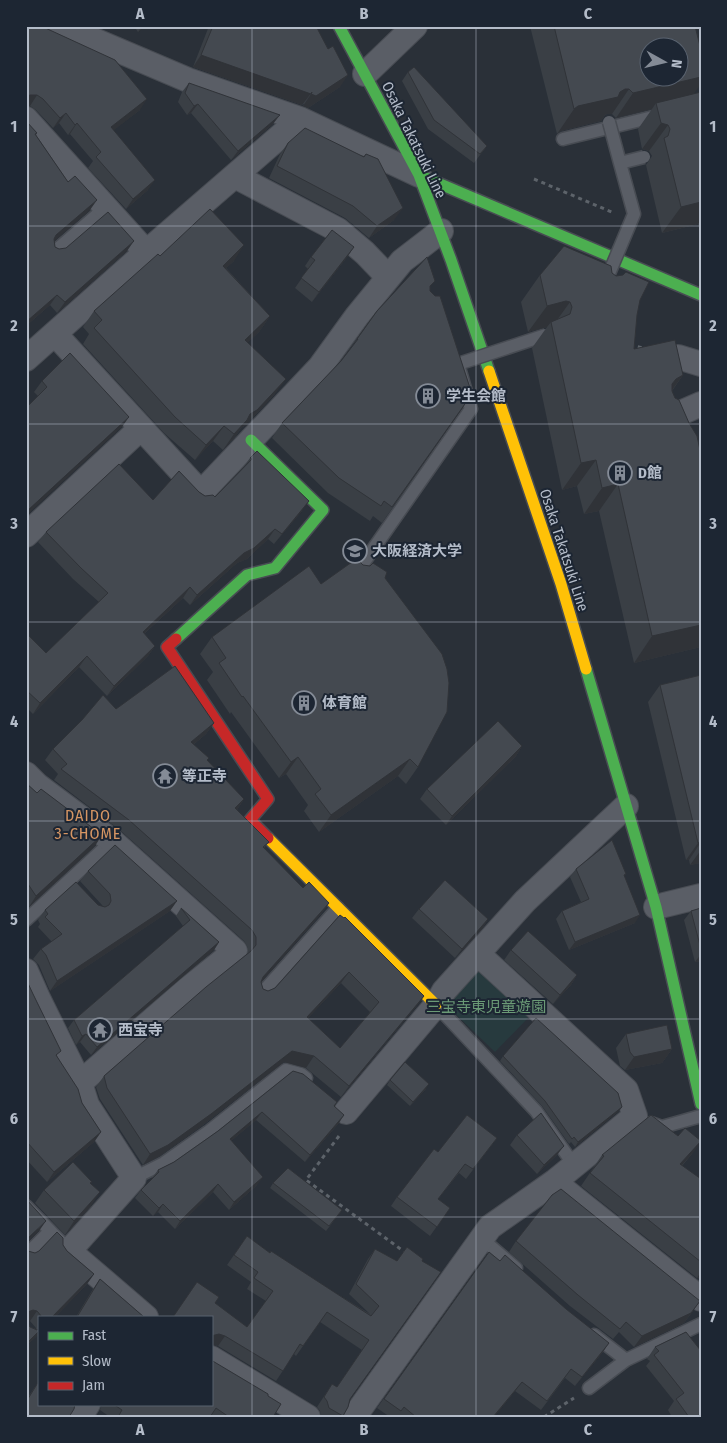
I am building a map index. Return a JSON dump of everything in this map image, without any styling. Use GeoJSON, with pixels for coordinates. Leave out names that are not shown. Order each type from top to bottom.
{"type":"FeatureCollection","features":[{"type":"Feature","properties":{"kind":"main road","name":"Osaka Takatsuki Line"},"geometry":{"type":"LineString","coordinates":[[339,26],[419,175],[441,231],[561,584],[656,907],[701,1104]]}},
{"type":"Feature","properties":{"kind":"main road"},"geometry":{"type":"LineString","coordinates":[[419,175],[701,294]]}},
{"type":"Feature","properties":{"kind":"main road"},"geometry":{"type":"LineString","coordinates":[[251,440],[323,510],[275,568],[247,575],[167,647],[268,799],[250,820],[436,1005]]}},
{"type":"Feature","properties":{"kind":"street"},"geometry":{"type":"LineString","coordinates":[[61,26],[188,80],[300,119],[419,175]]}},
{"type":"Feature","properties":{"kind":"street"},"geometry":{"type":"LineString","coordinates":[[365,74],[415,26]]}},
{"type":"Feature","properties":{"kind":"street"},"geometry":{"type":"LineString","coordinates":[[26,119],[146,252]]}},
{"type":"Feature","properties":{"kind":"street"},"geometry":{"type":"LineString","coordinates":[[26,359],[300,119]]}},
{"type":"Feature","properties":{"kind":"street"},"geometry":{"type":"LineString","coordinates":[[235,176],[338,230],[365,253],[388,278]]}},
{"type":"Feature","properties":{"kind":"street"},"geometry":{"type":"LineString","coordinates":[[55,334],[201,493],[320,366],[357,316],[402,261],[441,231]]}},
{"type":"Feature","properties":{"kind":"street"},"geometry":{"type":"LineString","coordinates":[[678,357],[701,364]]}},
{"type":"Feature","properties":{"kind":"street"},"geometry":{"type":"LineString","coordinates":[[26,535],[141,428]]}},
{"type":"Feature","properties":{"kind":"street"},"geometry":{"type":"LineString","coordinates":[[26,774],[37,785],[112,841],[235,951],[80,1082]]}},
{"type":"Feature","properties":{"kind":"street"},"geometry":{"type":"LineString","coordinates":[[343,1108],[436,1005],[444,991],[525,901],[626,806]]}},
{"type":"Feature","properties":{"kind":"street"},"geometry":{"type":"LineString","coordinates":[[656,907],[701,896]]}},
{"type":"Feature","properties":{"kind":"street"},"geometry":{"type":"LineString","coordinates":[[354,1417],[490,1227],[554,1182],[635,1116],[626,1090],[478,954]]}},
{"type":"Feature","properties":{"kind":"street"},"geometry":{"type":"LineString","coordinates":[[26,971],[80,1082],[87,1105],[134,1178],[69,1251],[144,1316]]}},
{"type":"Feature","properties":{"kind":"street"},"geometry":{"type":"LineString","coordinates":[[554,1182],[701,1299]]}},
{"type":"Feature","properties":{"kind":"street"},"geometry":{"type":"LineString","coordinates":[[212,1359],[308,1417]]}},
{"type":"Feature","properties":{"kind":"street"},"geometry":{"type":"LineString","coordinates":[[80,1417],[87,1406]]}},
{"type":"Feature","properties":{"kind":"lane"},"geometry":{"type":"LineString","coordinates":[[563,139],[672,112]]}},
{"type":"Feature","properties":{"kind":"lane"},"geometry":{"type":"LineString","coordinates":[[600,295],[634,214],[609,122]]}},
{"type":"Feature","properties":{"kind":"lane"},"geometry":{"type":"LineString","coordinates":[[620,163],[644,157]]}},
{"type":"Feature","properties":{"kind":"lane"},"geometry":{"type":"LineString","coordinates":[[54,252],[106,207]]}},
{"type":"Feature","properties":{"kind":"lane"},"geometry":{"type":"LineString","coordinates":[[355,575],[471,409],[456,360],[546,335]]}},
{"type":"Feature","properties":{"kind":"lane"},"geometry":{"type":"LineString","coordinates":[[26,920],[72,885],[112,841]]}},
{"type":"Feature","properties":{"kind":"lane"},"geometry":{"type":"LineString","coordinates":[[261,994],[338,908]]}},
{"type":"Feature","properties":{"kind":"lane"},"geometry":{"type":"LineString","coordinates":[[436,1005],[536,1111],[574,1165]]}},
{"type":"Feature","properties":{"kind":"lane"},"geometry":{"type":"LineString","coordinates":[[134,1178],[164,1163],[208,1132],[286,1070],[301,1074],[316,1087]]}},
{"type":"Feature","properties":{"kind":"lane"},"geometry":{"type":"LineString","coordinates":[[635,1116],[662,1127],[701,1116]]}},
{"type":"Feature","properties":{"kind":"lane"},"geometry":{"type":"LineString","coordinates":[[26,1206],[69,1251]]}},
{"type":"Feature","properties":{"kind":"lane"},"geometry":{"type":"LineString","coordinates":[[26,1255],[50,1231]]}},
{"type":"Feature","properties":{"kind":"lane"},"geometry":{"type":"LineString","coordinates":[[482,1238],[523,1275]]}},
{"type":"Feature","properties":{"kind":"lane"},"geometry":{"type":"LineString","coordinates":[[589,1388],[626,1360],[701,1324]]}},
{"type":"Feature","properties":{"kind":"lane"},"geometry":{"type":"LineString","coordinates":[[588,1330],[626,1360]]}},
{"type":"Feature","properties":{"kind":"path"},"geometry":{"type":"LineString","coordinates":[[534,179],[616,214]]}},
{"type":"Feature","properties":{"kind":"path"},"geometry":{"type":"LineString","coordinates":[[627,344],[678,357]]}},
{"type":"Feature","properties":{"kind":"path"},"geometry":{"type":"LineString","coordinates":[[343,1108],[350,1122],[306,1180],[409,1255]]}},
{"type":"Feature","properties":{"kind":"path"},"geometry":{"type":"LineString","coordinates":[[544,1417],[589,1388]]}},
{"type":"Feature","properties":{"kind":"green space","name":"三宝寺東児童遊園"},"geometry":{"type":"Polygon","coordinates":[[[483,966],[532,1014],[495,1052],[446,1005],[483,966]]]}},
{"type":"Feature","properties":{"kind":"building"},"geometry":{"type":"Polygon","coordinates":[[[26,26],[41,26],[115,60],[147,99],[111,127],[155,180],[133,199],[96,157],[101,152],[77,123],[75,125],[66,113],[60,118],[37,95],[26,97],[26,26]]]}},
{"type":"Feature","properties":{"kind":"building"},"geometry":{"type":"Polygon","coordinates":[[[213,26],[316,26],[328,49],[333,46],[348,75],[316,96],[201,55],[213,26]]]}},
{"type":"Feature","properties":{"kind":"building"},"geometry":{"type":"Polygon","coordinates":[[[554,26],[695,26],[701,50],[701,77],[690,80],[690,38],[640,38],[640,88],[654,88],[633,93],[629,89],[625,89],[620,92],[618,97],[578,106],[574,109],[554,26]]]}},
{"type":"Feature","properties":{"kind":"building"},"geometry":{"type":"Polygon","coordinates":[[[414,67],[487,146],[480,154],[434,120],[408,72],[414,67]]]}},
{"type":"Feature","properties":{"kind":"building"},"geometry":{"type":"Polygon","coordinates":[[[189,83],[280,115],[238,151],[198,104],[194,106],[185,93],[189,83]]]}},
{"type":"Feature","properties":{"kind":"building"},"geometry":{"type":"Polygon","coordinates":[[[701,92],[701,202],[681,207],[664,138],[668,136],[670,129],[668,125],[661,123],[656,103],[701,92]]]}},
{"type":"Feature","properties":{"kind":"building"},"geometry":{"type":"Polygon","coordinates":[[[26,121],[37,133],[35,134],[68,182],[75,176],[97,200],[56,235],[54,239],[55,247],[59,249],[66,248],[108,212],[134,241],[65,302],[57,295],[26,322],[26,121]]]}},
{"type":"Feature","properties":{"kind":"building"},"geometry":{"type":"Polygon","coordinates":[[[305,128],[364,157],[366,154],[378,159],[403,208],[377,226],[353,206],[277,166],[288,143],[305,128]]]}},
{"type":"Feature","properties":{"kind":"building"},"geometry":{"type":"Polygon","coordinates":[[[210,209],[244,245],[223,266],[270,316],[245,340],[286,379],[257,410],[250,414],[234,434],[224,426],[206,445],[175,417],[94,328],[102,320],[94,311],[158,254],[160,256],[210,209]]]}},
{"type":"Feature","properties":{"kind":"building"},"geometry":{"type":"Polygon","coordinates":[[[332,230],[354,247],[319,292],[301,278],[315,260],[311,257],[332,230]]]}},
{"type":"Feature","properties":{"kind":"building","name":"D館"},"geometry":{"type":"Polygon","coordinates":[[[564,246],[611,266],[612,273],[616,276],[623,275],[626,272],[649,282],[640,300],[634,349],[675,340],[683,375],[672,384],[672,391],[675,398],[679,400],[697,436],[701,455],[701,625],[652,636],[618,484],[602,488],[596,460],[581,463],[551,322],[570,314],[572,307],[570,302],[566,301],[547,306],[540,275],[564,246]]]}},
{"type":"Feature","properties":{"kind":"building"},"geometry":{"type":"Polygon","coordinates":[[[427,257],[435,281],[430,286],[430,291],[435,296],[440,296],[472,394],[392,507],[384,501],[381,506],[339,478],[282,423],[341,361],[377,311],[427,257]]]}},
{"type":"Feature","properties":{"kind":"building"},"geometry":{"type":"Polygon","coordinates":[[[70,353],[129,417],[26,512],[26,408],[47,387],[42,381],[70,353]]]}},
{"type":"Feature","properties":{"kind":"building"},"geometry":{"type":"Polygon","coordinates":[[[257,451],[309,501],[282,534],[275,529],[254,548],[244,553],[197,595],[190,587],[143,632],[155,646],[114,686],[87,656],[40,703],[26,690],[26,633],[46,653],[108,593],[46,532],[119,464],[153,500],[179,471],[199,492],[205,496],[213,495],[215,497],[252,459],[250,458],[257,451]]]}},
{"type":"Feature","properties":{"kind":"building","name":"体育館"},"geometry":{"type":"Polygon","coordinates":[[[359,557],[359,561],[363,565],[370,566],[373,563],[387,572],[385,578],[442,654],[449,683],[447,712],[418,767],[410,759],[331,815],[315,794],[321,789],[298,757],[291,762],[219,663],[226,658],[212,637],[309,566],[321,584],[359,557]]]}},
{"type":"Feature","properties":{"kind":"building"},"geometry":{"type":"Polygon","coordinates":[[[175,666],[214,723],[191,742],[209,758],[207,760],[244,799],[235,808],[269,842],[263,847],[303,888],[309,882],[329,903],[263,977],[261,982],[263,989],[268,991],[275,988],[340,915],[345,917],[424,996],[349,1086],[314,1056],[292,1051],[211,1114],[168,1145],[150,1154],[107,1088],[104,1076],[206,987],[251,951],[256,945],[256,937],[252,930],[129,820],[61,769],[67,764],[53,749],[82,720],[103,695],[116,709],[175,666]],[[349,972],[307,1017],[340,1048],[379,1002],[349,972]]]}},
{"type":"Feature","properties":{"kind":"building"},"geometry":{"type":"Polygon","coordinates":[[[701,675],[701,842],[698,843],[660,685],[701,675]]]}},
{"type":"Feature","properties":{"kind":"building"},"geometry":{"type":"Polygon","coordinates":[[[498,721],[522,746],[452,816],[427,789],[498,721]]]}},
{"type":"Feature","properties":{"kind":"building"},"geometry":{"type":"Polygon","coordinates":[[[26,783],[37,793],[41,789],[102,835],[36,896],[26,881],[26,783]]]}},
{"type":"Feature","properties":{"kind":"building"},"geometry":{"type":"Polygon","coordinates":[[[612,840],[640,915],[575,942],[562,911],[589,899],[576,869],[612,840]]]}},
{"type":"Feature","properties":{"kind":"building"},"geometry":{"type":"Polygon","coordinates":[[[115,845],[177,901],[57,981],[46,955],[41,949],[62,934],[45,917],[48,914],[45,910],[76,882],[98,905],[105,907],[109,905],[111,901],[110,894],[88,871],[115,845]]]}},
{"type":"Feature","properties":{"kind":"building"},"geometry":{"type":"Polygon","coordinates":[[[445,880],[488,919],[462,949],[419,909],[445,880]]]}},
{"type":"Feature","properties":{"kind":"building"},"geometry":{"type":"Polygon","coordinates":[[[181,908],[219,942],[97,1047],[86,1034],[82,1036],[74,1020],[190,920],[181,908]]]}},
{"type":"Feature","properties":{"kind":"building"},"geometry":{"type":"Polygon","coordinates":[[[701,908],[701,949],[691,911],[701,908]]]}},
{"type":"Feature","properties":{"kind":"building"},"geometry":{"type":"Polygon","coordinates":[[[528,931],[577,975],[560,995],[511,950],[528,931]]]}},
{"type":"Feature","properties":{"kind":"building"},"geometry":{"type":"Polygon","coordinates":[[[26,979],[61,1051],[56,1055],[78,1089],[82,1103],[101,1132],[54,1172],[26,1141],[26,979]]]}},
{"type":"Feature","properties":{"kind":"building"},"geometry":{"type":"Polygon","coordinates":[[[536,1018],[618,1093],[622,1107],[578,1142],[574,1137],[572,1139],[545,1101],[503,1056],[536,1018]]]}},
{"type":"Feature","properties":{"kind":"building"},"geometry":{"type":"Polygon","coordinates":[[[667,1025],[672,1049],[634,1057],[630,1052],[626,1034],[667,1025]]]}},
{"type":"Feature","properties":{"kind":"building"},"geometry":{"type":"Polygon","coordinates":[[[405,1062],[429,1084],[413,1102],[390,1080],[405,1062]]]}},
{"type":"Feature","properties":{"kind":"building"},"geometry":{"type":"Polygon","coordinates":[[[293,1071],[303,1074],[337,1102],[334,1106],[344,1115],[310,1155],[262,1112],[230,1139],[263,1177],[234,1202],[218,1184],[180,1221],[163,1204],[159,1208],[141,1190],[159,1172],[158,1170],[174,1162],[218,1131],[293,1071]]]}},
{"type":"Feature","properties":{"kind":"building"},"geometry":{"type":"Polygon","coordinates":[[[541,1113],[564,1146],[544,1165],[517,1135],[541,1113]]]}},
{"type":"Feature","properties":{"kind":"building"},"geometry":{"type":"Polygon","coordinates":[[[467,1115],[497,1138],[473,1169],[465,1164],[438,1199],[450,1208],[437,1227],[397,1197],[434,1149],[438,1152],[467,1115]]]}},
{"type":"Feature","properties":{"kind":"building"},"geometry":{"type":"Polygon","coordinates":[[[651,1115],[678,1136],[685,1128],[701,1141],[680,1164],[701,1179],[701,1262],[590,1173],[604,1156],[602,1155],[651,1115]]]}},
{"type":"Feature","properties":{"kind":"building"},"geometry":{"type":"Polygon","coordinates":[[[73,1162],[100,1192],[74,1221],[44,1190],[73,1162]]]}},
{"type":"Feature","properties":{"kind":"building"},"geometry":{"type":"Polygon","coordinates":[[[288,1168],[342,1210],[329,1226],[273,1183],[288,1168]]]}},
{"type":"Feature","properties":{"kind":"building"},"geometry":{"type":"Polygon","coordinates":[[[561,1189],[700,1301],[691,1313],[642,1336],[626,1322],[620,1329],[516,1241],[552,1195],[561,1189]]]}},
{"type":"Feature","properties":{"kind":"building"},"geometry":{"type":"Polygon","coordinates":[[[26,1199],[46,1221],[27,1239],[26,1243],[26,1199]]]}},
{"type":"Feature","properties":{"kind":"building"},"geometry":{"type":"Polygon","coordinates":[[[57,1232],[63,1238],[63,1245],[67,1251],[94,1274],[53,1316],[41,1316],[37,1311],[33,1310],[28,1312],[26,1316],[26,1248],[28,1251],[35,1253],[57,1232]]]}},
{"type":"Feature","properties":{"kind":"building"},"geometry":{"type":"Polygon","coordinates":[[[247,1236],[270,1253],[271,1251],[371,1316],[379,1306],[356,1284],[375,1249],[397,1261],[407,1247],[423,1259],[422,1261],[441,1272],[350,1399],[343,1416],[329,1408],[324,1397],[332,1384],[337,1387],[369,1340],[327,1312],[303,1346],[300,1344],[283,1371],[225,1336],[219,1334],[212,1336],[212,1316],[174,1316],[197,1282],[219,1297],[215,1303],[247,1327],[273,1291],[254,1278],[258,1272],[234,1255],[247,1236]]]}},
{"type":"Feature","properties":{"kind":"building"},"geometry":{"type":"Polygon","coordinates":[[[489,1252],[500,1261],[505,1255],[566,1309],[609,1343],[582,1377],[571,1369],[547,1401],[522,1382],[493,1417],[416,1417],[404,1407],[401,1411],[384,1399],[489,1252]]]}},
{"type":"Feature","properties":{"kind":"building"},"geometry":{"type":"Polygon","coordinates":[[[100,1279],[143,1316],[78,1316],[100,1279]]]}},
{"type":"Feature","properties":{"kind":"building"},"geometry":{"type":"Polygon","coordinates":[[[26,1320],[30,1327],[38,1329],[38,1332],[26,1344],[26,1320]]]}},
{"type":"Feature","properties":{"kind":"building"},"geometry":{"type":"Polygon","coordinates":[[[686,1332],[701,1351],[701,1417],[689,1417],[676,1399],[684,1393],[654,1355],[659,1351],[655,1347],[686,1332]]]}},
{"type":"Feature","properties":{"kind":"building"},"geometry":{"type":"Polygon","coordinates":[[[212,1361],[268,1394],[268,1396],[281,1404],[273,1417],[229,1417],[216,1408],[210,1417],[118,1417],[122,1410],[116,1406],[212,1406],[212,1361]]]}},
{"type":"Feature","properties":{"kind":"building"},"geometry":{"type":"Polygon","coordinates":[[[38,1383],[38,1406],[75,1406],[69,1417],[26,1417],[26,1402],[38,1383]]]}},
{"type":"Feature","properties":{"kind":"traffic: fast"},"geometry":{"type":"LineString","coordinates":[[339,26],[419,175],[451,260],[489,371]]}},
{"type":"Feature","properties":{"kind":"traffic: fast"},"geometry":{"type":"LineString","coordinates":[[419,175],[701,295]]}},
{"type":"Feature","properties":{"kind":"traffic: fast"},"geometry":{"type":"LineString","coordinates":[[176,639],[247,575],[275,568],[323,510],[251,440]]}},
{"type":"Feature","properties":{"kind":"traffic: fast"},"geometry":{"type":"LineString","coordinates":[[586,669],[656,907],[701,1104]]}},
{"type":"Feature","properties":{"kind":"traffic: slow"},"geometry":{"type":"LineString","coordinates":[[489,371],[561,584],[586,669]]}},
{"type":"Feature","properties":{"kind":"traffic: slow"},"geometry":{"type":"LineString","coordinates":[[268,838],[436,1005]]}},
{"type":"Feature","properties":{"kind":"traffic: jam"},"geometry":{"type":"LineString","coordinates":[[176,639],[167,647],[268,799],[250,820],[268,838]]}},
{"type":"Feature","properties":{"kind":"place","name":"学生会館"},"geometry":{"type":"Point","coordinates":[428,396]}},
{"type":"Feature","properties":{"kind":"place","name":"D館"},"geometry":{"type":"Point","coordinates":[620,473]}},
{"type":"Feature","properties":{"kind":"place","name":"大阪経済大学"},"geometry":{"type":"Point","coordinates":[355,551]}},
{"type":"Feature","properties":{"kind":"place","name":"体育館"},"geometry":{"type":"Point","coordinates":[304,703]}},
{"type":"Feature","properties":{"kind":"place","name":"等正寺"},"geometry":{"type":"Point","coordinates":[165,776]}},
{"type":"Feature","properties":{"kind":"place","name":"西宝寺"},"geometry":{"type":"Point","coordinates":[100,1030]}},
{"type":"Feature","properties":{"kind":"district","name":"DAIDO 3-CHOME"},"geometry":{"type":"Point","coordinates":[88,824]}}]}
